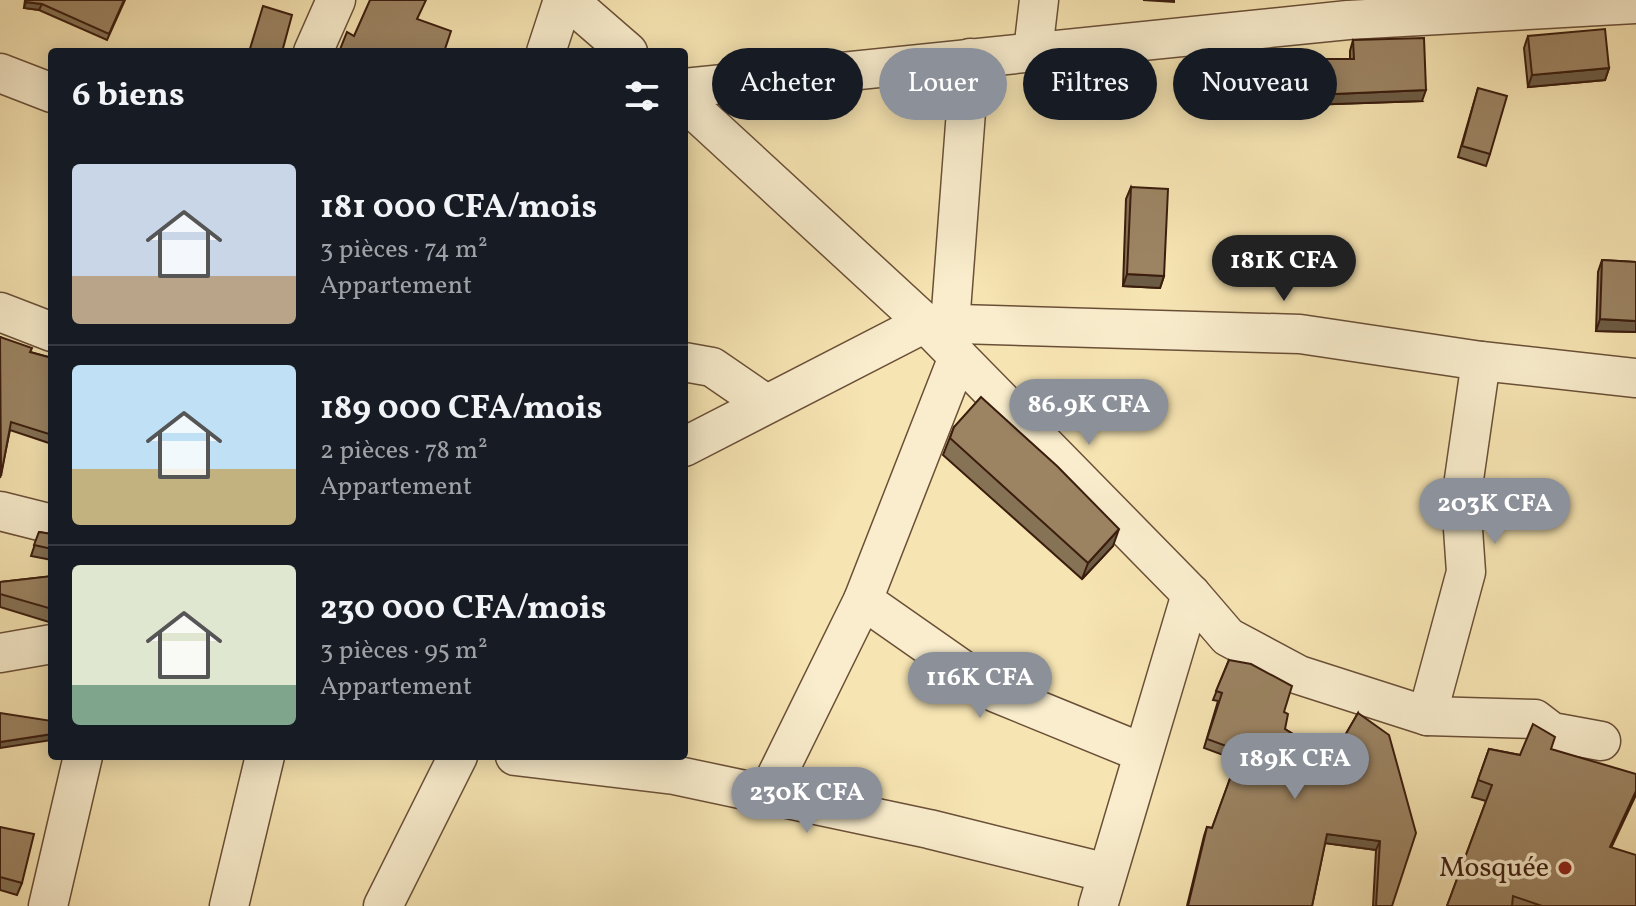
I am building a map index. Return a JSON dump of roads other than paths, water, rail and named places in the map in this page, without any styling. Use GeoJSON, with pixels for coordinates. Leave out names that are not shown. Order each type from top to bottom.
{"type":"FeatureCollection","features":[{"type":"Feature","properties":{"kind":"street"},"geometry":{"type":"LineString","coordinates":[[315,48],[336,0]]}},
{"type":"Feature","properties":{"kind":"street"},"geometry":{"type":"LineString","coordinates":[[547,48],[565,0],[623,48]]}},
{"type":"Feature","properties":{"kind":"street"},"geometry":{"type":"LineString","coordinates":[[1033,48],[1039,0]]}},
{"type":"Feature","properties":{"kind":"street"},"geometry":{"type":"LineString","coordinates":[[1063,48],[1348,20],[1636,4]]}},
{"type":"Feature","properties":{"kind":"street"},"geometry":{"type":"LineString","coordinates":[[688,88],[879,68]]}},
{"type":"Feature","properties":{"kind":"street"},"geometry":{"type":"LineString","coordinates":[[0,73],[48,91]]}},
{"type":"Feature","properties":{"kind":"street"},"geometry":{"type":"LineString","coordinates":[[688,105],[944,335],[1191,594],[1228,637],[1299,675],[1427,716],[1535,719],[1552,732],[1601,741]]}},
{"type":"Feature","properties":{"kind":"street"},"geometry":{"type":"LineString","coordinates":[[767,795],[863,600],[944,335],[964,120]]}},
{"type":"Feature","properties":{"kind":"street"},"geometry":{"type":"LineString","coordinates":[[0,312],[48,330]]}},
{"type":"Feature","properties":{"kind":"street"},"geometry":{"type":"LineString","coordinates":[[688,445],[766,404],[944,335],[1300,334],[1481,361],[1636,378]]}},
{"type":"Feature","properties":{"kind":"street"},"geometry":{"type":"LineString","coordinates":[[1427,716],[1466,572],[1461,500],[1481,361]]}},
{"type":"Feature","properties":{"kind":"street"},"geometry":{"type":"LineString","coordinates":[[688,363],[712,367],[766,404]]}},
{"type":"Feature","properties":{"kind":"street"},"geometry":{"type":"LineString","coordinates":[[0,511],[48,523]]}},
{"type":"Feature","properties":{"kind":"street"},"geometry":{"type":"LineString","coordinates":[[548,760],[674,775],[929,829],[1102,889],[1191,594]]}},
{"type":"Feature","properties":{"kind":"street"},"geometry":{"type":"LineString","coordinates":[[863,600],[996,693],[1143,753]]}},
{"type":"Feature","properties":{"kind":"street"},"geometry":{"type":"LineString","coordinates":[[0,653],[48,645]]}},
{"type":"Feature","properties":{"kind":"street"},"geometry":{"type":"LineString","coordinates":[[51,905],[82,760]]}},
{"type":"Feature","properties":{"kind":"street"},"geometry":{"type":"LineString","coordinates":[[229,906],[264,760]]}},
{"type":"Feature","properties":{"kind":"street"},"geometry":{"type":"LineString","coordinates":[[393,904],[456,760]]}},
{"type":"Feature","properties":{"kind":"place","name":"Mosquée"},"geometry":{"type":"Point","coordinates":[1565,868]}}]}
